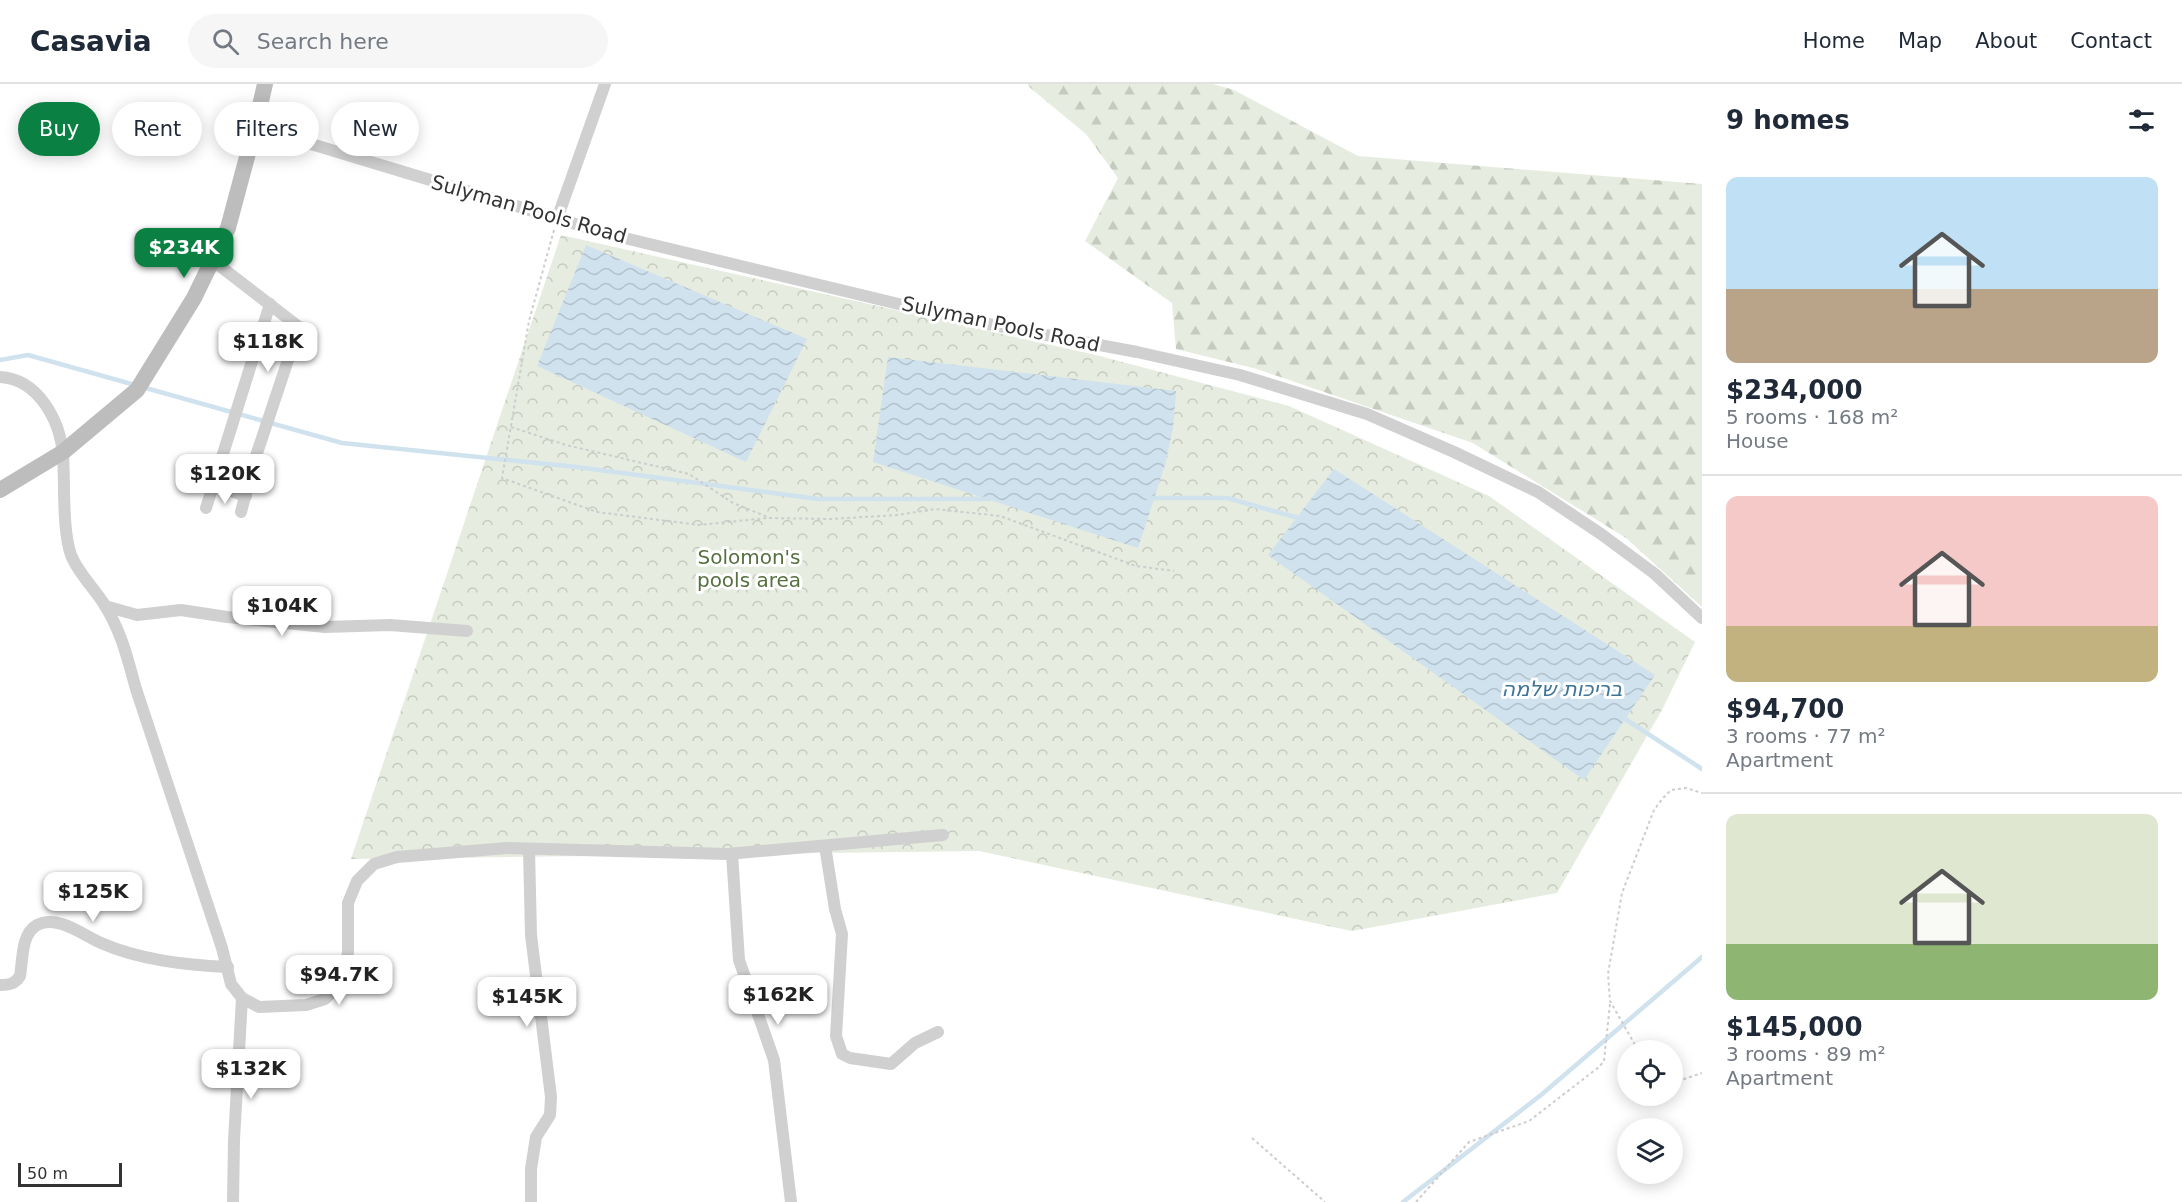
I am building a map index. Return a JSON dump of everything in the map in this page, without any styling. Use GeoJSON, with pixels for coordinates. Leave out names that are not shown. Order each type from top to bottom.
{"type":"FeatureCollection","features":[{"type":"Feature","properties":{"kind":"main road"},"geometry":{"type":"LineString","coordinates":[[260,102],[264,84]]}},
{"type":"Feature","properties":{"kind":"main road"},"geometry":{"type":"LineString","coordinates":[[0,490],[63,452],[137,390],[194,298],[228,228],[247,156]]}},
{"type":"Feature","properties":{"kind":"street"},"geometry":{"type":"LineString","coordinates":[[557,219],[605,84]]}},
{"type":"Feature","properties":{"kind":"street","name":"Sulyman Pools Road"},"geometry":{"type":"LineString","coordinates":[[319,146],[612,235],[961,319],[1137,352],[1240,375],[1367,414],[1538,492],[1655,574],[1702,618]]}},
{"type":"Feature","properties":{"kind":"street"},"geometry":{"type":"LineString","coordinates":[[212,260],[299,327],[241,512]]}},
{"type":"Feature","properties":{"kind":"street"},"geometry":{"type":"LineString","coordinates":[[206,508],[270,304]]}},
{"type":"Feature","properties":{"kind":"street"},"geometry":{"type":"LineString","coordinates":[[0,376],[16,378],[29,385],[52,417],[63,452],[64,499],[71,554],[76,565],[105,606],[127,651],[136,689],[228,967],[231,984],[242,998],[259,1006],[306,1005],[325,999],[335,990],[343,982],[348,952],[348,903],[357,881],[374,864],[397,857],[507,848],[732,854],[943,835]]}},
{"type":"Feature","properties":{"kind":"street"},"geometry":{"type":"LineString","coordinates":[[213,485],[246,496]]}},
{"type":"Feature","properties":{"kind":"street"},"geometry":{"type":"LineString","coordinates":[[105,606],[137,615],[181,610],[326,627],[409,626],[467,632]]}},
{"type":"Feature","properties":{"kind":"street"},"geometry":{"type":"LineString","coordinates":[[825,846],[835,909],[842,934],[836,1036],[842,1054],[850,1058],[891,1064],[915,1042],[938,1032]]}},
{"type":"Feature","properties":{"kind":"street"},"geometry":{"type":"LineString","coordinates":[[529,849],[531,935],[551,1097],[550,1115],[537,1137],[531,1169],[531,1202]]}},
{"type":"Feature","properties":{"kind":"street"},"geometry":{"type":"LineString","coordinates":[[732,854],[739,960],[774,1060],[791,1202]]}},
{"type":"Feature","properties":{"kind":"street"},"geometry":{"type":"LineString","coordinates":[[0,985],[10,985],[17,981],[20,976],[27,935],[39,923],[50,921],[60,923],[104,945],[134,954],[169,962],[228,967]]}},
{"type":"Feature","properties":{"kind":"street"},"geometry":{"type":"LineString","coordinates":[[233,1202],[242,998]]}},
{"type":"Feature","properties":{"kind":"path"},"geometry":{"type":"LineString","coordinates":[[557,219],[529,321],[502,478],[597,512],[699,525],[770,518],[863,518],[935,509],[1000,516],[1136,566],[1174,571]]}},
{"type":"Feature","properties":{"kind":"path"},"geometry":{"type":"LineString","coordinates":[[511,427],[566,445],[689,474],[733,503],[770,518]]}},
{"type":"Feature","properties":{"kind":"path"},"geometry":{"type":"LineString","coordinates":[[1416,1202],[1469,1142],[1529,1120],[1604,1061],[1610,1001],[1608,974],[1622,893],[1654,810],[1671,790],[1686,788],[1702,793]]}},
{"type":"Feature","properties":{"kind":"path"},"geometry":{"type":"LineString","coordinates":[[1610,1001],[1632,1040]]}},
{"type":"Feature","properties":{"kind":"path"},"geometry":{"type":"LineString","coordinates":[[1683,1079],[1702,1073]]}},
{"type":"Feature","properties":{"kind":"path"},"geometry":{"type":"LineString","coordinates":[[1252,1138],[1325,1202]]}},
{"type":"Feature","properties":{"kind":"green space"},"geometry":{"type":"Polygon","coordinates":[[[1028,84],[1213,84],[1234,90],[1358,156],[1702,184],[1702,607],[1626,538],[1473,443],[1257,369],[1176,349],[1172,303],[1085,241],[1118,178],[1086,134],[1028,84]]]}},
{"type":"Feature","properties":{"kind":"green space","name":"Solomon's pools area"},"geometry":{"type":"Polygon","coordinates":[[[561,235],[1096,355],[1289,406],[1489,496],[1695,642],[1663,708],[1557,893],[1352,931],[979,851],[351,859],[561,235]]]}},
{"type":"Feature","properties":{"kind":"water"},"geometry":{"type":"Polygon","coordinates":[[[586,245],[807,339],[746,462],[537,366],[586,245]]]}},
{"type":"Feature","properties":{"kind":"water"},"geometry":{"type":"Polygon","coordinates":[[[888,357],[1176,391],[1173,428],[1165,465],[1138,548],[873,462],[888,357]]]}},
{"type":"Feature","properties":{"kind":"water","name":"בריכות שלמה"},"geometry":{"type":"Polygon","coordinates":[[[1334,469],[1655,675],[1584,780],[1268,555],[1334,469]]]}},
{"type":"Feature","properties":{"kind":"waterway"},"geometry":{"type":"LineString","coordinates":[[0,360],[28,355],[342,443],[577,467],[818,499],[989,499]]}},
{"type":"Feature","properties":{"kind":"waterway"},"geometry":{"type":"LineString","coordinates":[[1148,498],[1227,498],[1302,519]]}},
{"type":"Feature","properties":{"kind":"waterway"},"geometry":{"type":"LineString","coordinates":[[1622,717],[1702,769]]}},
{"type":"Feature","properties":{"kind":"waterway"},"geometry":{"type":"LineString","coordinates":[[1403,1202],[1541,1095],[1702,957]]}}]}
